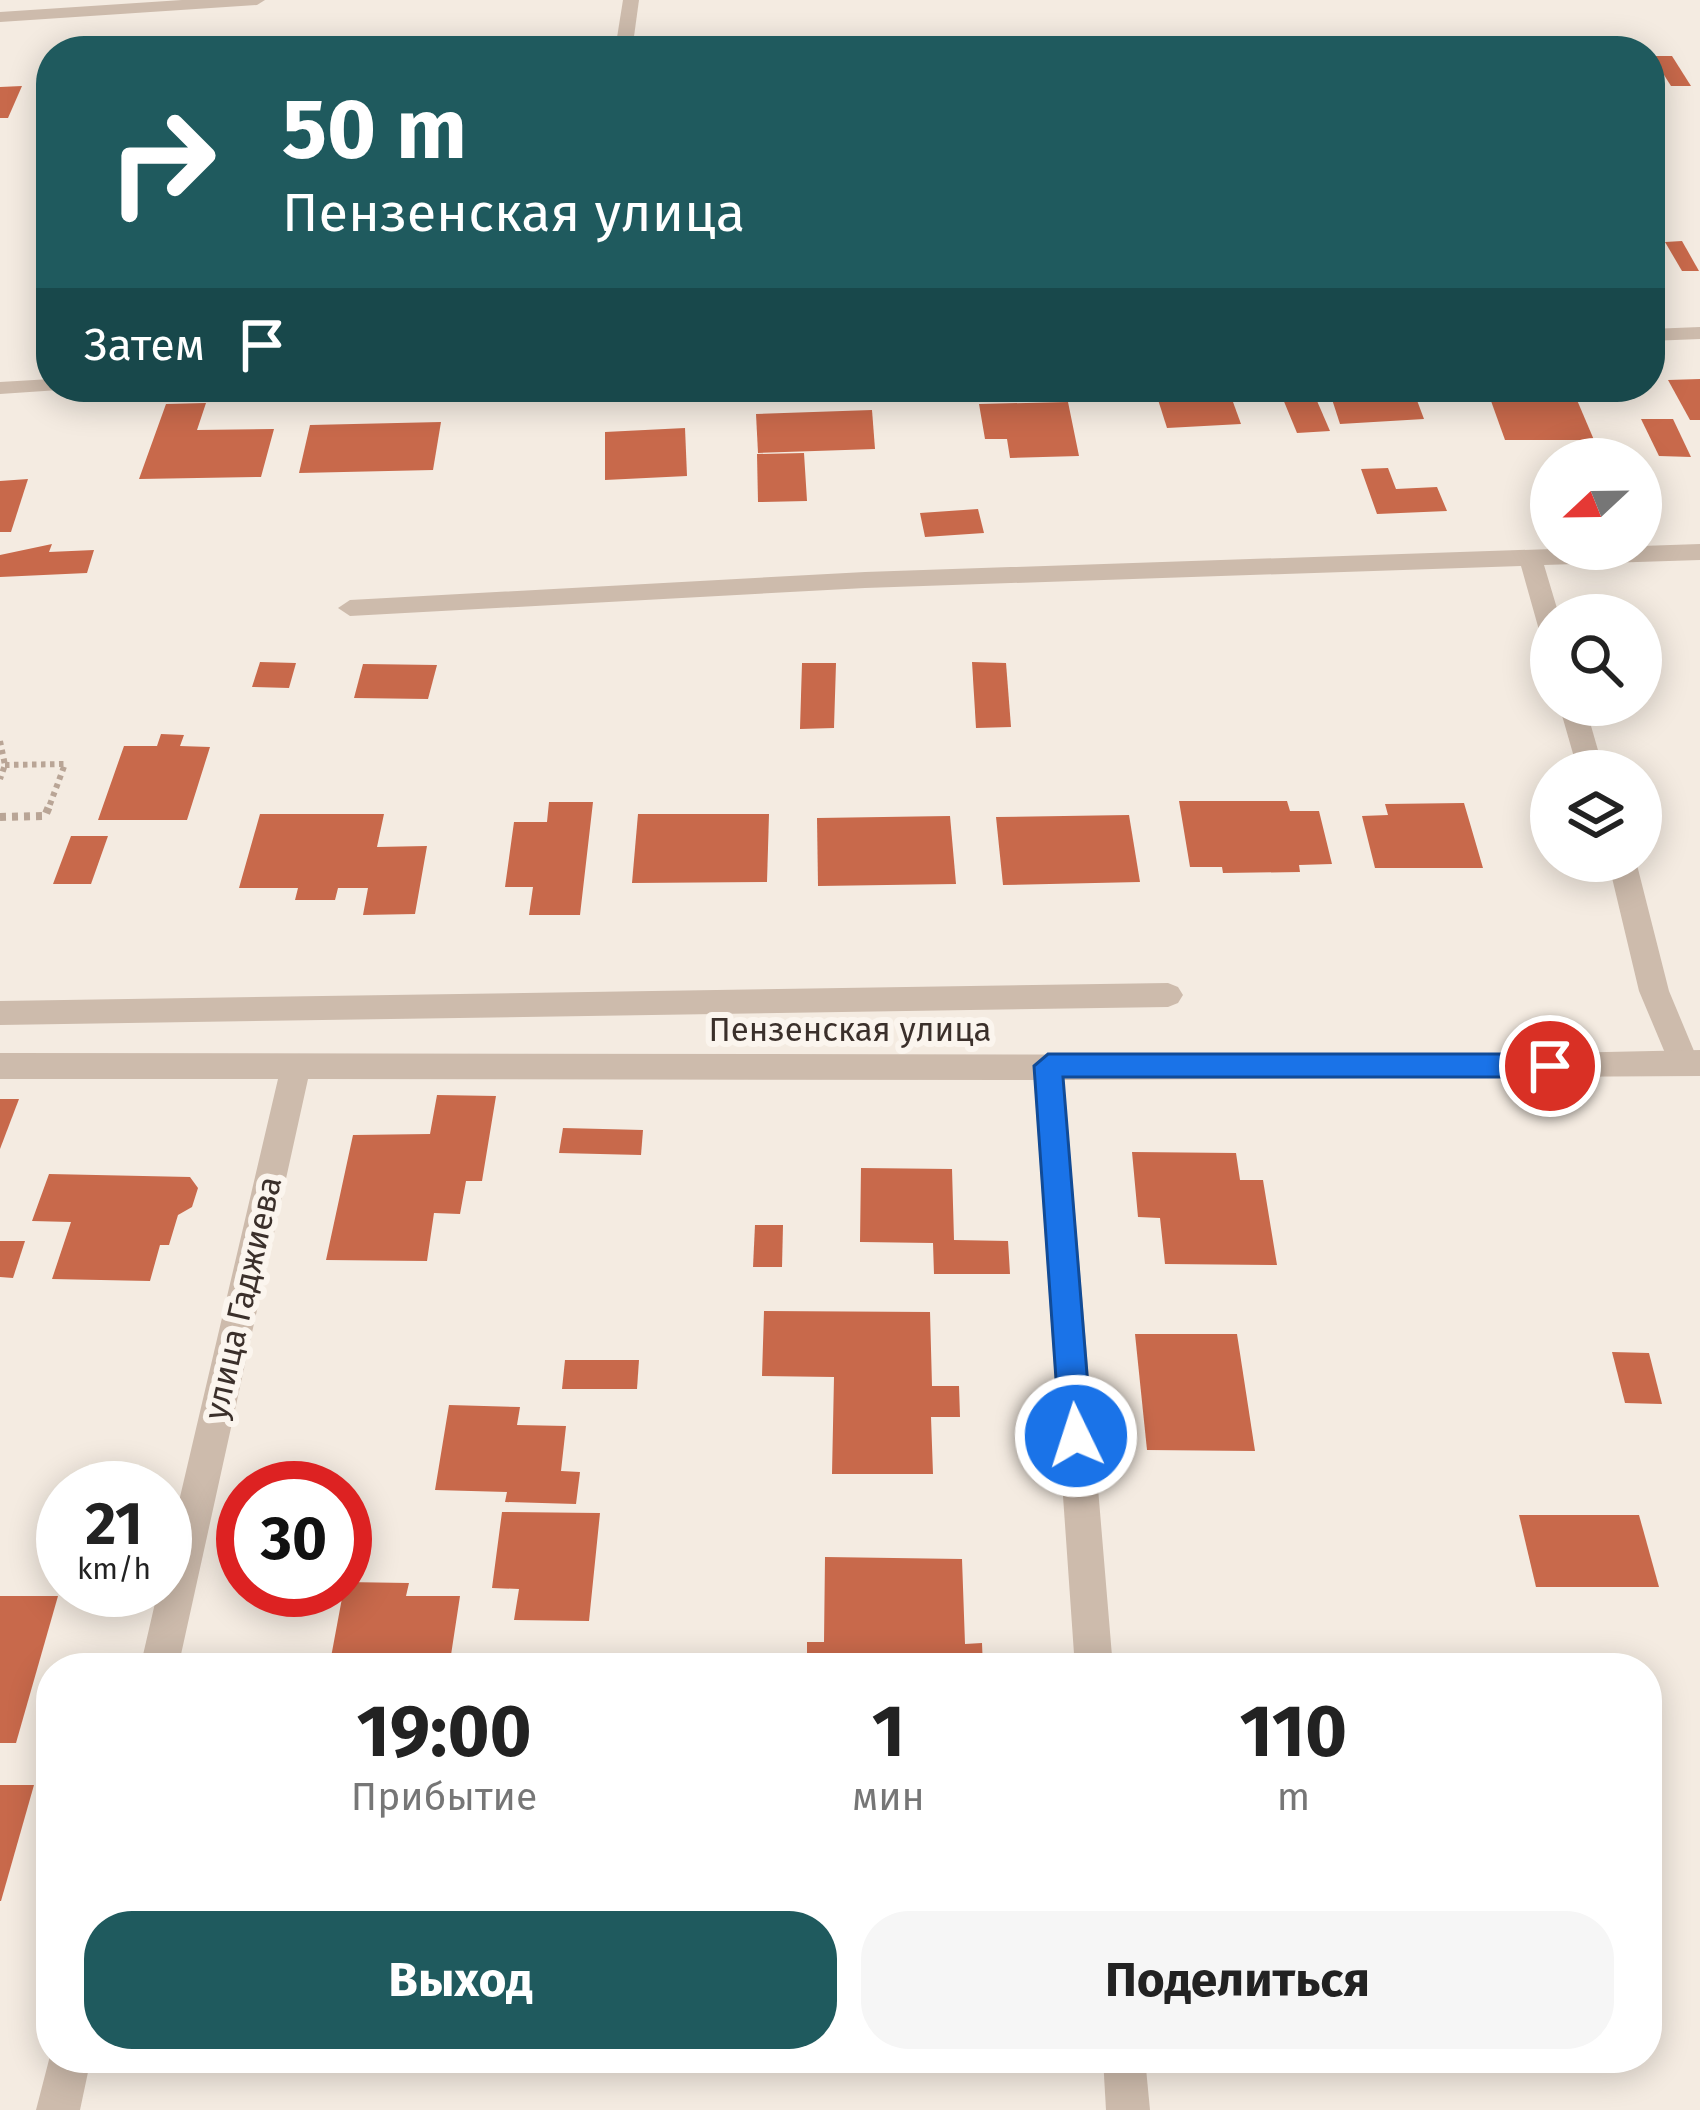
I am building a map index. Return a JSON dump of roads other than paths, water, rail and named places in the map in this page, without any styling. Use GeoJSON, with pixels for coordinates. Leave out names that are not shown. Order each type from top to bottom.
{"type":"FeatureCollection","features":[{"type":"Feature","properties":{"kind":"street"},"geometry":{"type":"LineString","coordinates":[[0,17],[257,0]]}},
{"type":"Feature","properties":{"kind":"street"},"geometry":{"type":"LineString","coordinates":[[626,36],[631,0]]}},
{"type":"Feature","properties":{"kind":"street"},"geometry":{"type":"LineString","coordinates":[[1665,334],[1700,333]]}},
{"type":"Feature","properties":{"kind":"street"},"geometry":{"type":"LineString","coordinates":[[0,388],[36,387]]}},
{"type":"Feature","properties":{"kind":"street"},"geometry":{"type":"LineString","coordinates":[[1662,554],[1700,552]]}},
{"type":"Feature","properties":{"kind":"street"},"geometry":{"type":"LineString","coordinates":[[350,608],[865,580],[1530,560]]}},
{"type":"Feature","properties":{"kind":"street"},"geometry":{"type":"LineString","coordinates":[[1627,882],[1654,991],[1692,1063]]}},
{"type":"Feature","properties":{"kind":"street"},"geometry":{"type":"LineString","coordinates":[[0,1013],[1168,994]]}},
{"type":"Feature","properties":{"kind":"street","name":"Пензенская улица"},"geometry":{"type":"LineString","coordinates":[[0,1066],[1692,1063]]}},
{"type":"Feature","properties":{"kind":"street"},"geometry":{"type":"LineString","coordinates":[[1048,1066],[1093,1653]]}},
{"type":"Feature","properties":{"kind":"street","name":"улица Гаджиева"},"geometry":{"type":"LineString","coordinates":[[162,1653],[295,1069]]}},
{"type":"Feature","properties":{"kind":"street"},"geometry":{"type":"LineString","coordinates":[[58,2110],[67,2073]]}},
{"type":"Feature","properties":{"kind":"street"},"geometry":{"type":"LineString","coordinates":[[1125,2073],[1128,2110]]}}]}
